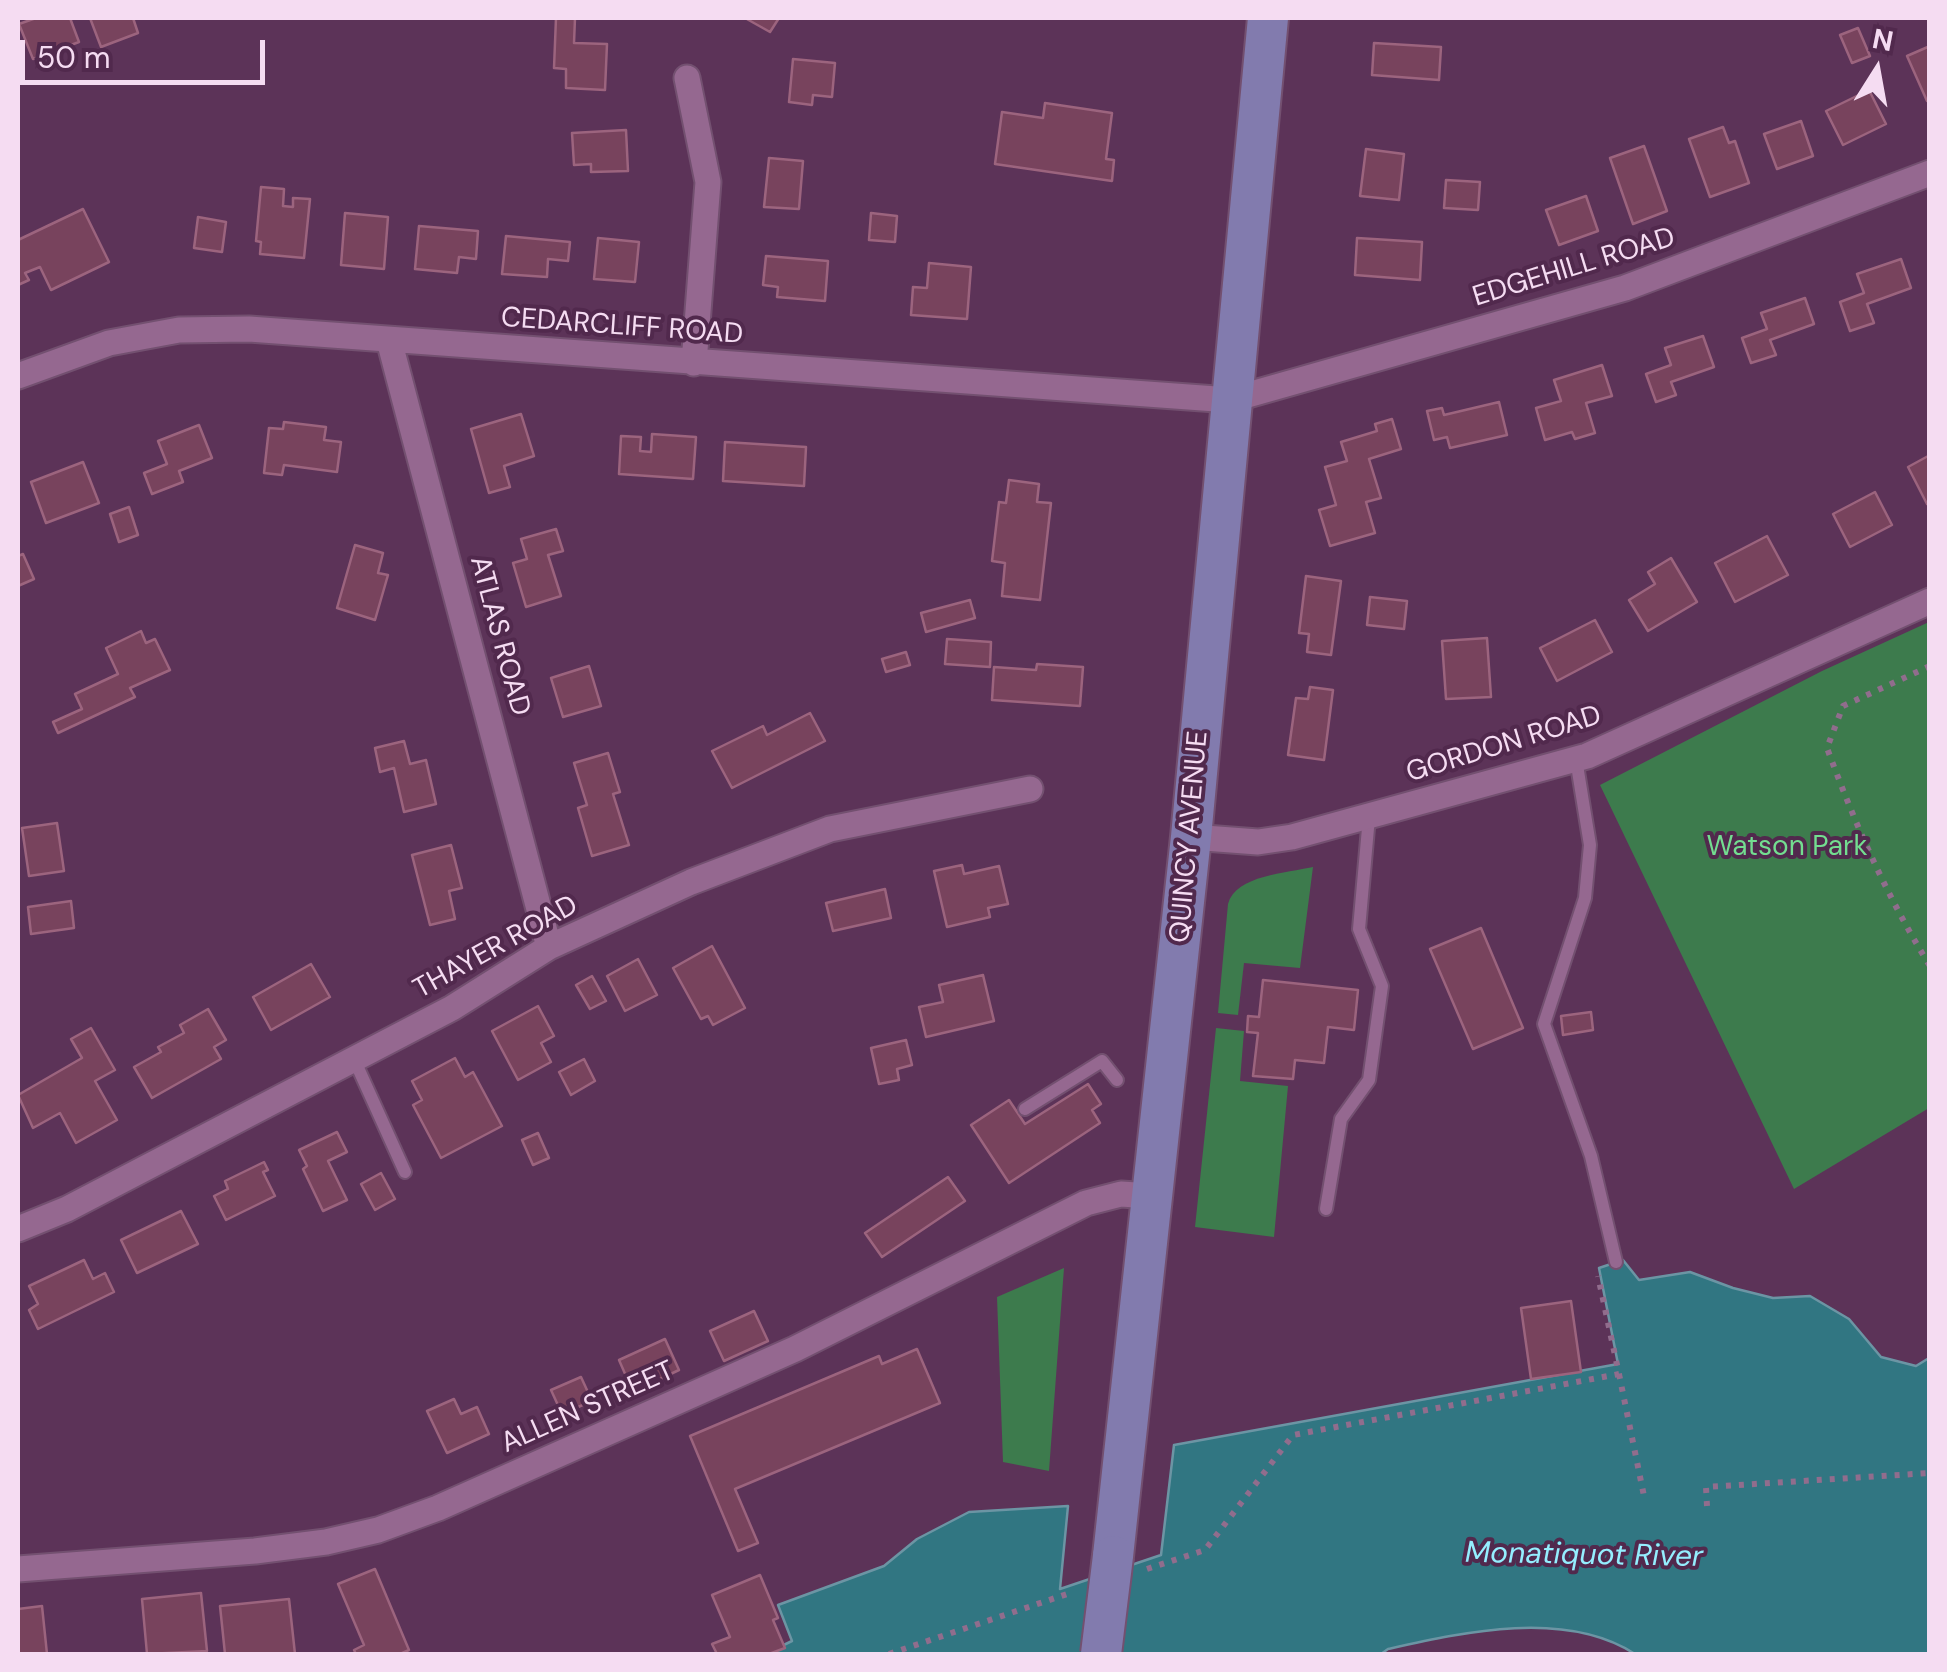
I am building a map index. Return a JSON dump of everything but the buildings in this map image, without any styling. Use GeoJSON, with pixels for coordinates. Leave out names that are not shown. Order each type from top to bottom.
{"type":"FeatureCollection","features":[{"type":"Feature","properties":{"kind":"main road","name":"QUINCY AVENUE"},"geometry":{"type":"LineString","coordinates":[[1101,1654],[1122,1564],[1151,1196],[1191,837],[1268,18]]}},
{"type":"Feature","properties":{"kind":"street"},"geometry":{"type":"LineString","coordinates":[[688,78],[708,182],[694,363]]}},
{"type":"Feature","properties":{"kind":"street","name":"EDGEHILL ROAD"},"geometry":{"type":"LineString","coordinates":[[1230,400],[1626,288],[1930,172]]}},
{"type":"Feature","properties":{"kind":"street","name":"CEDARCLIFF ROAD"},"geometry":{"type":"LineString","coordinates":[[18,376],[109,344],[178,330],[249,329],[1230,400]]}},
{"type":"Feature","properties":{"kind":"street","name":"ATLAS ROAD"},"geometry":{"type":"LineString","coordinates":[[389,340],[550,947]]}},
{"type":"Feature","properties":{"kind":"street","name":"GORDON ROAD"},"geometry":{"type":"LineString","coordinates":[[1191,837],[1258,842],[1292,838],[1576,759],[1930,601]]}},
{"type":"Feature","properties":{"kind":"street","name":"THAYER ROAD"},"geometry":{"type":"LineString","coordinates":[[18,1229],[67,1209],[452,1008],[550,947],[691,882],[830,829],[1030,788]]}},
{"type":"Feature","properties":{"kind":"street","name":"ALLEN STREET"},"geometry":{"type":"LineString","coordinates":[[18,1569],[255,1552],[378,1530],[438,1508],[795,1349],[1086,1203],[1121,1194],[1151,1196]]}},
{"type":"Feature","properties":{"kind":"lane"},"geometry":{"type":"LineString","coordinates":[[1576,759],[1590,844],[1585,898],[1544,1024],[1592,1156],[1616,1262]]}},
{"type":"Feature","properties":{"kind":"lane"},"geometry":{"type":"LineString","coordinates":[[1326,1209],[1341,1119],[1369,1080],[1382,986],[1360,930],[1369,817]]}},
{"type":"Feature","properties":{"kind":"lane"},"geometry":{"type":"LineString","coordinates":[[354,1059],[405,1172]]}},
{"type":"Feature","properties":{"kind":"lane"},"geometry":{"type":"LineString","coordinates":[[1024,1109],[1102,1061],[1117,1080]]}},
{"type":"Feature","properties":{"kind":"path"},"geometry":{"type":"LineString","coordinates":[[1930,666],[1844,706],[1827,748],[1896,912],[1930,966]]}},
{"type":"Feature","properties":{"kind":"path"},"geometry":{"type":"LineString","coordinates":[[1594,1257],[1646,1501]]}},
{"type":"Feature","properties":{"kind":"path"},"geometry":{"type":"LineString","coordinates":[[1122,1564],[1205,1550],[1294,1435],[1619,1374]]}},
{"type":"Feature","properties":{"kind":"path"},"geometry":{"type":"LineString","coordinates":[[1706,1506],[1706,1487],[1930,1473]]}},
{"type":"Feature","properties":{"kind":"path"},"geometry":{"type":"LineString","coordinates":[[889,1654],[1078,1591]]}},
{"type":"Feature","properties":{"kind":"green space","name":"Watson Park"},"geometry":{"type":"Polygon","coordinates":[[[1929,622],[1929,1108],[1794,1189],[1600,785],[1822,671],[1929,622]]]}},
{"type":"Feature","properties":{"kind":"green space"},"geometry":{"type":"Polygon","coordinates":[[[1313,867],[1300,968],[1244,963],[1238,1015],[1218,1013],[1228,904],[1233,894],[1252,881],[1313,867]]]}},
{"type":"Feature","properties":{"kind":"green space"},"geometry":{"type":"Polygon","coordinates":[[[1216,1028],[1244,1031],[1240,1081],[1288,1086],[1274,1237],[1195,1227],[1216,1028]]]}},
{"type":"Feature","properties":{"kind":"green space"},"geometry":{"type":"Polygon","coordinates":[[[1064,1268],[1049,1471],[1003,1462],[997,1297],[1064,1268]]]}},
{"type":"Feature","properties":{"kind":"water","name":"Monatiquot River"},"geometry":{"type":"Polygon","coordinates":[[[1623,1260],[1639,1280],[1690,1272],[1773,1298],[1810,1296],[1849,1319],[1881,1357],[1916,1366],[1929,1358],[1929,1654],[1635,1654],[1578,1632],[1514,1628],[1449,1636],[1388,1649],[1381,1654],[765,1654],[792,1641],[778,1605],[884,1566],[917,1539],[969,1512],[1068,1506],[1060,1589],[1161,1555],[1174,1445],[1618,1364],[1599,1268],[1623,1260]]]}}]}
